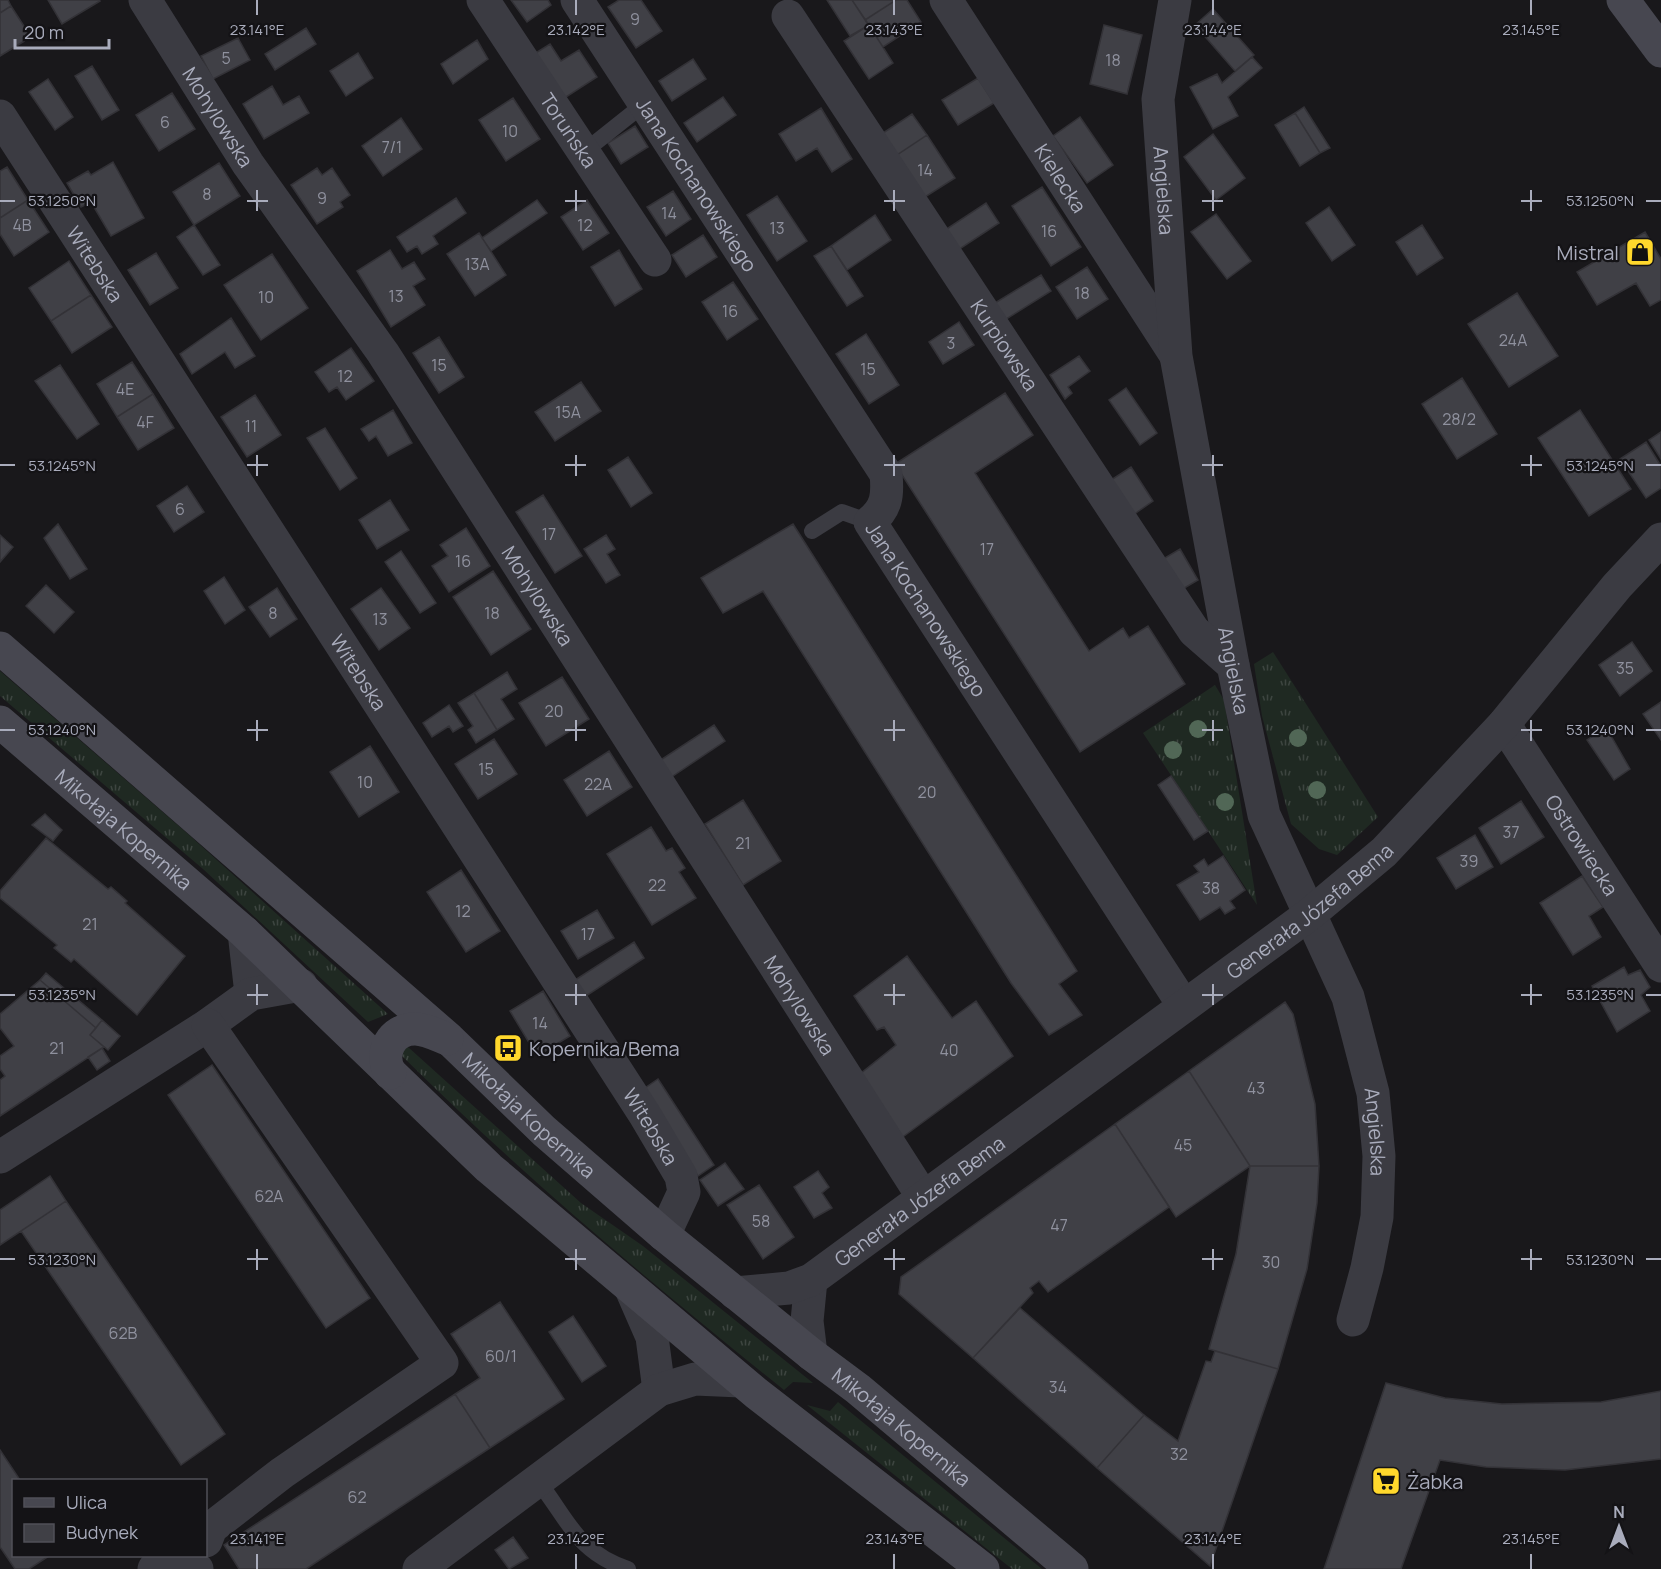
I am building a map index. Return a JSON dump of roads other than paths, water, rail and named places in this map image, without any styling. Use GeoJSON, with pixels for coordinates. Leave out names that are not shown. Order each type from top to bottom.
{"type":"FeatureCollection","features":[{"type":"Feature","properties":{"kind":"main road"},"geometry":{"type":"LineString","coordinates":[[1623,0],[1661,51]]}},
{"type":"Feature","properties":{"kind":"main road","name":"Mikołaja Kopernika"},"geometry":{"type":"LineString","coordinates":[[0,648],[448,1039],[544,1131],[664,1235],[811,1354],[858,1389],[1072,1569]]}},
{"type":"Feature","properties":{"kind":"main road","name":"Mikołaja Kopernika"},"geometry":{"type":"LineString","coordinates":[[0,722],[244,932],[489,1168],[741,1381],[983,1569]]}},
{"type":"Feature","properties":{"kind":"main road"},"geometry":{"type":"LineString","coordinates":[[390,1072],[384,1063],[385,1052],[396,1035],[416,1029],[448,1039]]}},
{"type":"Feature","properties":{"kind":"street","name":"Mohylowska"},"geometry":{"type":"LineString","coordinates":[[145,0],[248,164],[383,353],[923,1197]]}},
{"type":"Feature","properties":{"kind":"street","name":"Toruńska"},"geometry":{"type":"LineString","coordinates":[[483,0],[655,260]]}},
{"type":"Feature","properties":{"kind":"street","name":"Jana Kochanowskiego"},"geometry":{"type":"LineString","coordinates":[[577,0],[886,474],[888,496],[880,514],[870,522],[1184,1006]]}},
{"type":"Feature","properties":{"kind":"street","name":"Kielecka"},"geometry":{"type":"LineString","coordinates":[[946,0],[1176,356]]}},
{"type":"Feature","properties":{"kind":"street","name":"Angielska"},"geometry":{"type":"LineString","coordinates":[[1175,0],[1158,99],[1176,356],[1233,665],[1264,815],[1348,997],[1365,1056],[1378,1130],[1378,1183],[1372,1245],[1353,1320]]}},
{"type":"Feature","properties":{"kind":"street","name":"Kurpiowska"},"geometry":{"type":"LineString","coordinates":[[788,16],[1194,631],[1233,665]]}},
{"type":"Feature","properties":{"kind":"street","name":"Witebska"},"geometry":{"type":"LineString","coordinates":[[1,122],[645,1115],[681,1176],[684,1192],[664,1235]]}},
{"type":"Feature","properties":{"kind":"street","name":"Generała Józefa Bema"},"geometry":{"type":"LineString","coordinates":[[735,1293],[789,1287],[811,1280],[1310,914],[1384,852],[1504,724],[1617,586],[1661,540]]}},
{"type":"Feature","properties":{"kind":"street","name":"Ostrowiecka"},"geometry":{"type":"LineString","coordinates":[[1504,724],[1661,966]]}},
{"type":"Feature","properties":{"kind":"street"},"geometry":{"type":"LineString","coordinates":[[244,932],[251,994]]}},
{"type":"Feature","properties":{"kind":"street"},"geometry":{"type":"LineString","coordinates":[[0,1157],[208,1025],[251,994],[301,985]]}},
{"type":"Feature","properties":{"kind":"street"},"geometry":{"type":"LineString","coordinates":[[207,1539],[211,1528],[282,1473],[442,1363],[208,1025]]}},
{"type":"Feature","properties":{"kind":"street"},"geometry":{"type":"LineString","coordinates":[[811,1280],[807,1321],[811,1354]]}},
{"type":"Feature","properties":{"kind":"street"},"geometry":{"type":"LineString","coordinates":[[631,1289],[652,1337],[659,1390]]}},
{"type":"Feature","properties":{"kind":"street"},"geometry":{"type":"LineString","coordinates":[[419,1569],[659,1390],[695,1379],[741,1381]]}},
{"type":"Feature","properties":{"kind":"street"},"geometry":{"type":"LineString","coordinates":[[154,1569],[168,1559],[200,1558]]}},
{"type":"Feature","properties":{"kind":"lane"},"geometry":{"type":"LineString","coordinates":[[585,151],[644,104]]}},
{"type":"Feature","properties":{"kind":"lane"},"geometry":{"type":"LineString","coordinates":[[812,531],[842,512],[870,522]]}},
{"type":"Feature","properties":{"kind":"lane"},"geometry":{"type":"LineString","coordinates":[[538,1481],[581,1543],[595,1555],[628,1569]]}},
{"type":"Feature","properties":{"kind":"place","name":"Mistral"},"geometry":{"type":"Point","coordinates":[1640,252]}},
{"type":"Feature","properties":{"kind":"place","name":"Kopernika/Bema"},"geometry":{"type":"Point","coordinates":[508,1048]}},
{"type":"Feature","properties":{"kind":"place","name":"Żabka"},"geometry":{"type":"Point","coordinates":[1386,1481]}}]}
